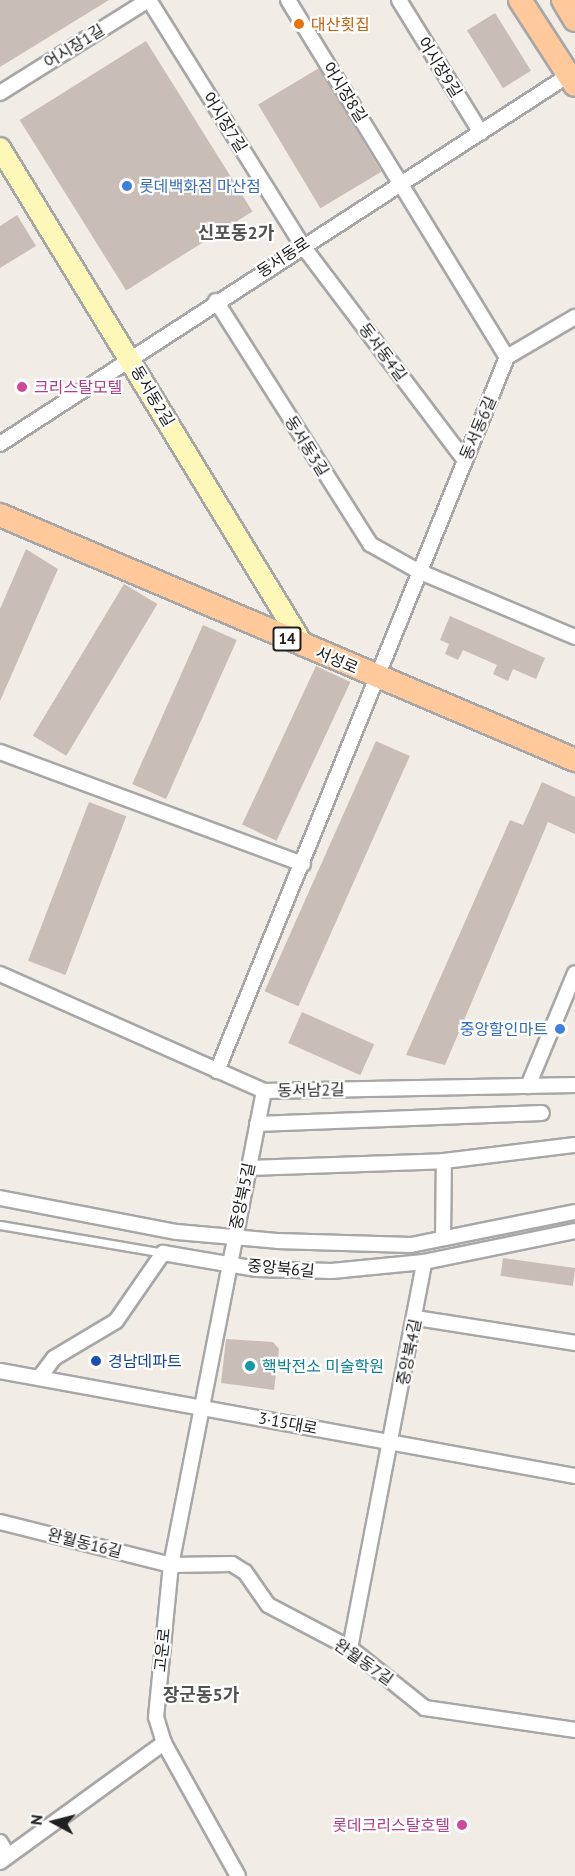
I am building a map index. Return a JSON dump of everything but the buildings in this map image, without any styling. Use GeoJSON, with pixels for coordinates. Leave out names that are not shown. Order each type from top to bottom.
{"type":"FeatureCollection","features":[{"type":"Feature","properties":{"kind":"main road"},"geometry":{"type":"LineString","coordinates":[[520,0],[573,77]]}},
{"type":"Feature","properties":{"kind":"main road"},"geometry":{"type":"LineString","coordinates":[[563,0],[575,20]]}},
{"type":"Feature","properties":{"kind":"main road","name":"동서동2길"},"geometry":{"type":"LineString","coordinates":[[0,148],[131,359],[304,646]]}},
{"type":"Feature","properties":{"kind":"main road","name":"서성로"},"geometry":{"type":"LineString","coordinates":[[0,515],[575,760]]}},
{"type":"Feature","properties":{"kind":"street","name":"어시장1길"},"geometry":{"type":"LineString","coordinates":[[0,93],[149,0]]}},
{"type":"Feature","properties":{"kind":"street","name":"어시장7길"},"geometry":{"type":"LineString","coordinates":[[149,0],[302,245]]}},
{"type":"Feature","properties":{"kind":"street","name":"어시장8길"},"geometry":{"type":"LineString","coordinates":[[288,0],[507,357]]}},
{"type":"Feature","properties":{"kind":"street","name":"어시장9길"},"geometry":{"type":"LineString","coordinates":[[399,0],[481,133]]}},
{"type":"Feature","properties":{"kind":"street","name":"동서동로"},"geometry":{"type":"LineString","coordinates":[[0,444],[302,245],[573,77]]}},
{"type":"Feature","properties":{"kind":"street","name":"동서동4길"},"geometry":{"type":"LineString","coordinates":[[302,245],[464,459]]}},
{"type":"Feature","properties":{"kind":"street","name":"동서동3길"},"geometry":{"type":"LineString","coordinates":[[216,301],[370,544],[418,571],[575,638]]}},
{"type":"Feature","properties":{"kind":"street"},"geometry":{"type":"LineString","coordinates":[[507,357],[575,317]]}},
{"type":"Feature","properties":{"kind":"street","name":"동서동6길"},"geometry":{"type":"LineString","coordinates":[[217,1071],[303,864],[418,571],[507,357]]}},
{"type":"Feature","properties":{"kind":"street"},"geometry":{"type":"LineString","coordinates":[[0,752],[303,864]]}},
{"type":"Feature","properties":{"kind":"street"},"geometry":{"type":"LineString","coordinates":[[528,1086],[575,973]]}},
{"type":"Feature","properties":{"kind":"street","name":"동서남2길"},"geometry":{"type":"LineString","coordinates":[[0,974],[264,1090],[575,1084]]}},
{"type":"Feature","properties":{"kind":"street","name":"중앙북5길"},"geometry":{"type":"LineString","coordinates":[[201,1407],[232,1262],[233,1238],[264,1090]]}},
{"type":"Feature","properties":{"kind":"street"},"geometry":{"type":"LineString","coordinates":[[257,1124],[542,1113]]}},
{"type":"Feature","properties":{"kind":"street"},"geometry":{"type":"LineString","coordinates":[[248,1168],[444,1161],[575,1145]]}},
{"type":"Feature","properties":{"kind":"street"},"geometry":{"type":"LineString","coordinates":[[442,1238],[444,1161]]}},
{"type":"Feature","properties":{"kind":"street"},"geometry":{"type":"LineString","coordinates":[[0,1198],[233,1238],[411,1245],[575,1212]]}},
{"type":"Feature","properties":{"kind":"street","name":"중앙북6길"},"geometry":{"type":"LineString","coordinates":[[163,1253],[332,1271],[424,1262],[575,1231]]}},
{"type":"Feature","properties":{"kind":"street"},"geometry":{"type":"LineString","coordinates":[[39,1378],[54,1358],[116,1321],[163,1253]]}},
{"type":"Feature","properties":{"kind":"street","name":"중앙북4길"},"geometry":{"type":"LineString","coordinates":[[350,1648],[416,1318],[424,1262]]}},
{"type":"Feature","properties":{"kind":"street"},"geometry":{"type":"LineString","coordinates":[[416,1318],[575,1343]]}},
{"type":"Feature","properties":{"kind":"street","name":"3·15대로"},"geometry":{"type":"LineString","coordinates":[[0,1371],[575,1476]]}},
{"type":"Feature","properties":{"kind":"street","name":"고운로"},"geometry":{"type":"LineString","coordinates":[[201,1407],[171,1565],[156,1717],[164,1743],[238,1876]]}},
{"type":"Feature","properties":{"kind":"street","name":"완월동16길"},"geometry":{"type":"LineString","coordinates":[[0,1522],[171,1565]]}},
{"type":"Feature","properties":{"kind":"street","name":"완월동7길"},"geometry":{"type":"LineString","coordinates":[[171,1565],[232,1564],[245,1572],[268,1605],[350,1648],[425,1708],[575,1730]]}},
{"type":"Feature","properties":{"kind":"street"},"geometry":{"type":"LineString","coordinates":[[0,1842],[4,1859],[164,1743]]}},
{"type":"Feature","properties":{"kind":"lane"},"geometry":{"type":"LineString","coordinates":[[0,1225],[163,1253]]}},
{"type":"Feature","properties":{"kind":"place","name":"대산횟집"},"geometry":{"type":"Point","coordinates":[299,24]}},
{"type":"Feature","properties":{"kind":"place","name":"롯데백화점 마산점"},"geometry":{"type":"Point","coordinates":[127,186]}},
{"type":"Feature","properties":{"kind":"place","name":"크리스탈모텔"},"geometry":{"type":"Point","coordinates":[22,387]}},
{"type":"Feature","properties":{"kind":"place","name":"중앙할인마트"},"geometry":{"type":"Point","coordinates":[560,1029]}},
{"type":"Feature","properties":{"kind":"place","name":"경남데파트"},"geometry":{"type":"Point","coordinates":[96,1361]}},
{"type":"Feature","properties":{"kind":"place","name":"핵박전소 미술학원"},"geometry":{"type":"Point","coordinates":[250,1366]}},
{"type":"Feature","properties":{"kind":"place","name":"롯데크리스탈호텔"},"geometry":{"type":"Point","coordinates":[462,1825]}},
{"type":"Feature","properties":{"kind":"district","name":"신포동2가"},"geometry":{"type":"Point","coordinates":[236,233]}},
{"type":"Feature","properties":{"kind":"district","name":"장군동5가"},"geometry":{"type":"Point","coordinates":[201,1695]}}]}
